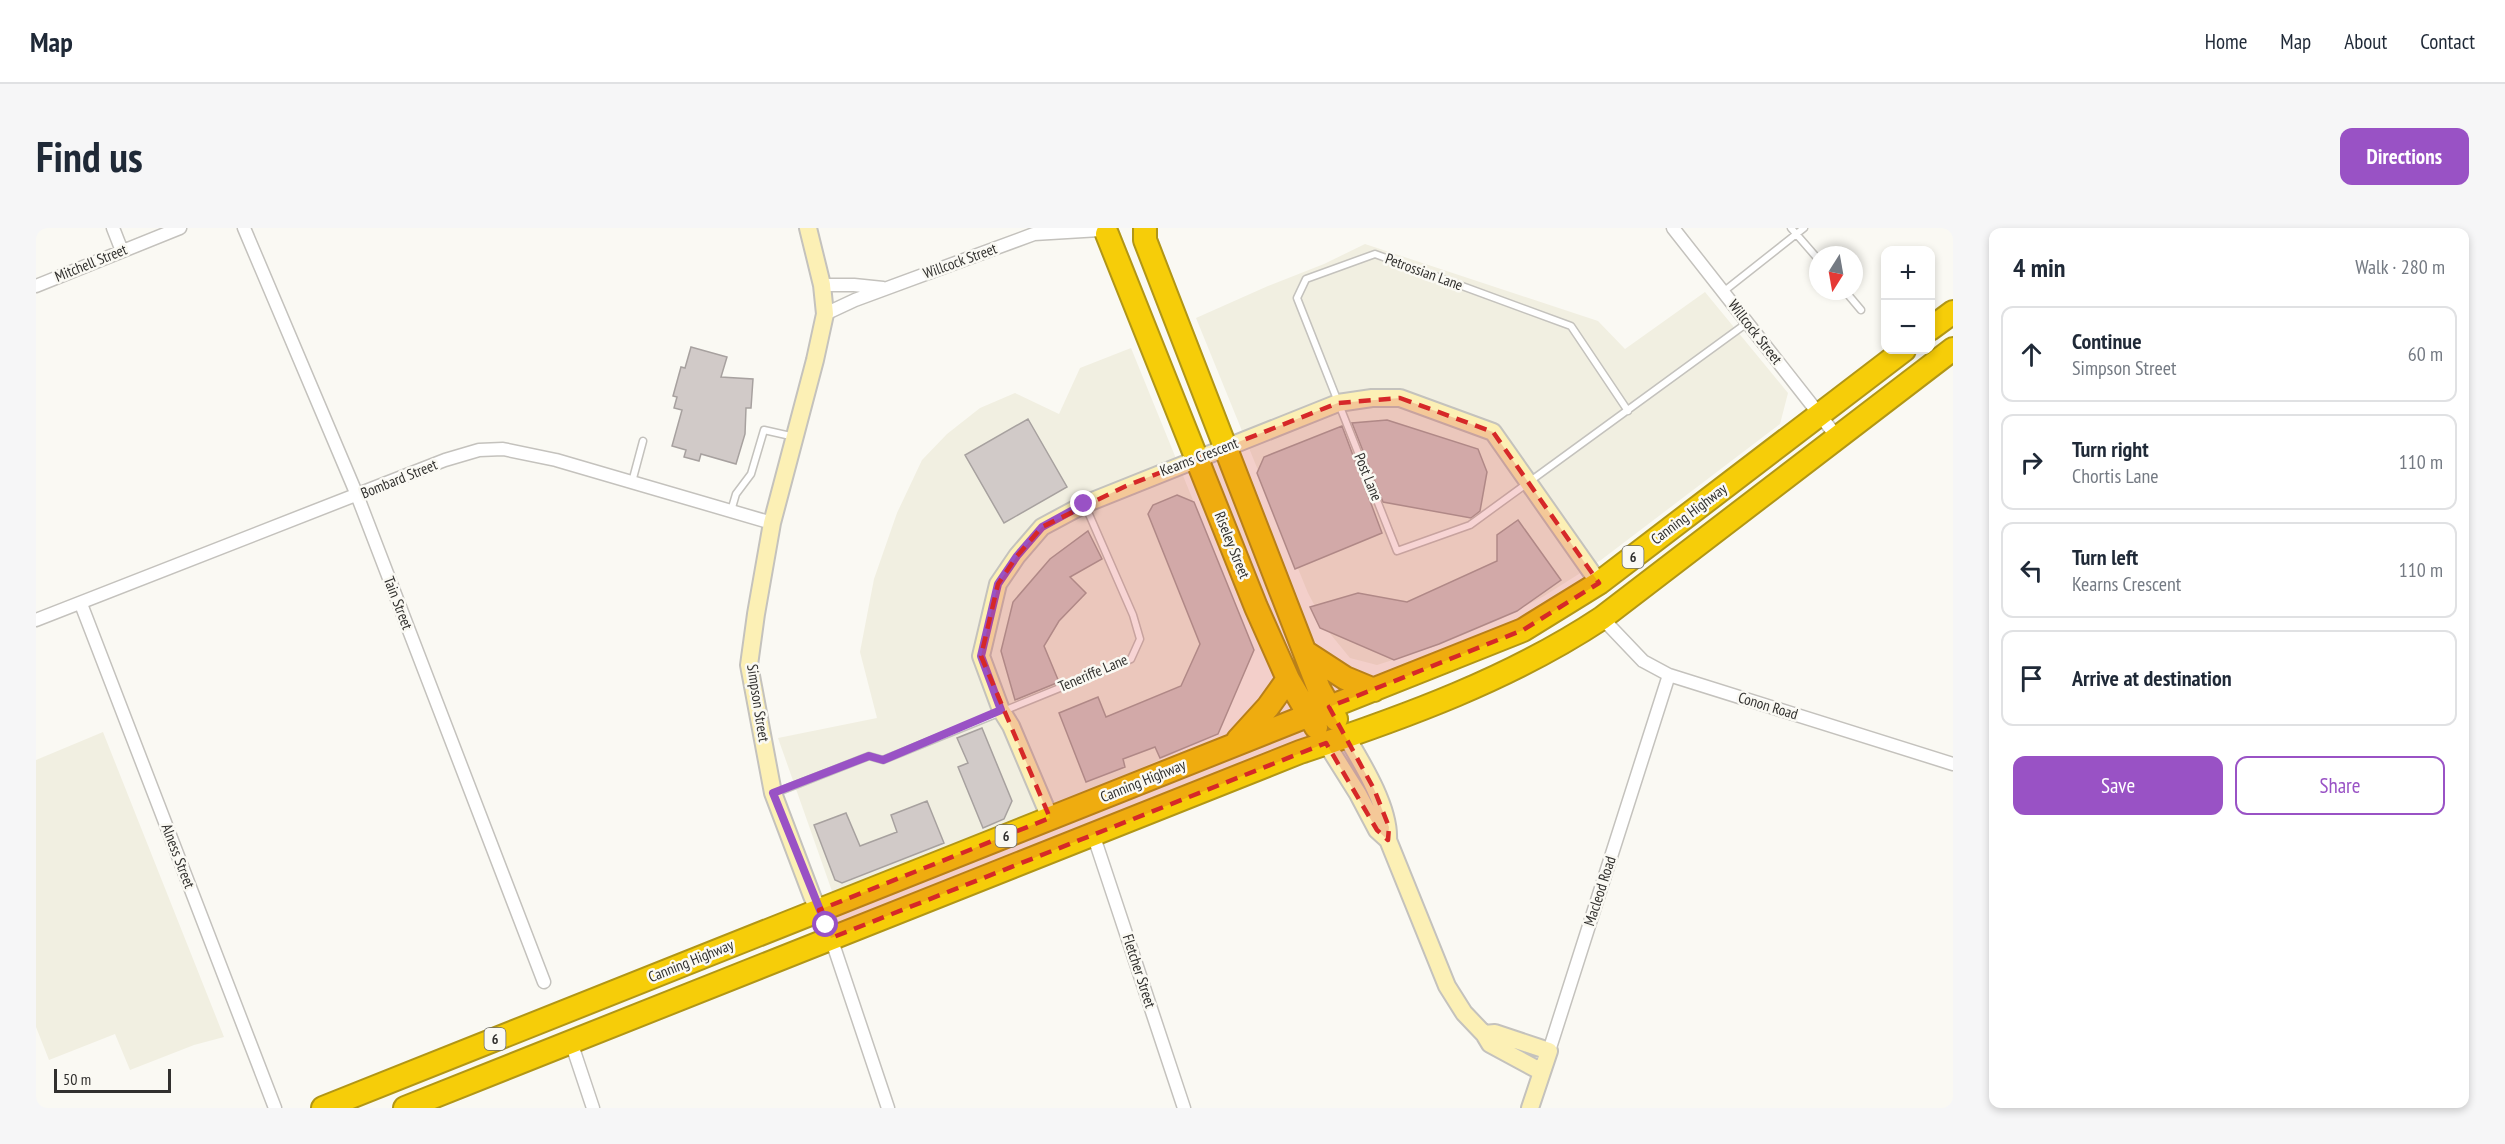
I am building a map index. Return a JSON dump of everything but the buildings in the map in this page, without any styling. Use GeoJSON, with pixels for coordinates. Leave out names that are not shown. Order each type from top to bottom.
{"type":"FeatureCollection","features":[{"type":"Feature","properties":{"kind":"highway"},"geometry":{"type":"LineString","coordinates":[[1101,231],[1122,235],[1138,228]]}},
{"type":"Feature","properties":{"kind":"highway","name":"Riseley Street"},"geometry":{"type":"LineString","coordinates":[[1145,228],[1145,240],[1319,689],[1319,711]]}},
{"type":"Feature","properties":{"kind":"highway","name":"Riseley Street"},"geometry":{"type":"LineString","coordinates":[[1101,231],[1198,458],[1256,607],[1288,679],[1319,711],[1336,740]]}},
{"type":"Feature","properties":{"kind":"highway"},"geometry":{"type":"LineString","coordinates":[[1935,325],[1953,312]]}},
{"type":"Feature","properties":{"kind":"highway","name":"Canning Highway"},"geometry":{"type":"LineString","coordinates":[[405,1108],[1093,834],[1467,690],[1514,669],[1563,643],[1602,618],[1953,349]]}},
{"type":"Feature","properties":{"kind":"highway","name":"Canning Highway"},"geometry":{"type":"LineString","coordinates":[[322,1108],[1523,630],[1599,583],[1899,354]]}},
{"type":"Feature","properties":{"kind":"highway"},"geometry":{"type":"LineString","coordinates":[[1305,652],[1345,678],[1374,690]]}},
{"type":"Feature","properties":{"kind":"highway"},"geometry":{"type":"LineString","coordinates":[[1233,746],[1268,707],[1288,679]]}},
{"type":"Feature","properties":{"kind":"street"},"geometry":{"type":"LineString","coordinates":[[113,228],[122,251]]}},
{"type":"Feature","properties":{"kind":"street","name":"Mitchell Street"},"geometry":{"type":"LineString","coordinates":[[36,286],[180,228]]}},
{"type":"Feature","properties":{"kind":"street","name":"Tain Street"},"geometry":{"type":"LineString","coordinates":[[244,228],[357,495],[544,982]]}},
{"type":"Feature","properties":{"kind":"street","name":"Simpson Street"},"geometry":{"type":"LineString","coordinates":[[808,228],[822,285],[825,314],[772,523],[749,665],[773,793],[831,938],[888,1108]]}},
{"type":"Feature","properties":{"kind":"street","name":"Willcock Street"},"geometry":{"type":"LineString","coordinates":[[1673,228],[1837,437]]}},
{"type":"Feature","properties":{"kind":"street","name":"Willcock Street"},"geometry":{"type":"LineString","coordinates":[[825,314],[1038,231],[1101,231]]}},
{"type":"Feature","properties":{"kind":"street","name":"Willcock Street"},"geometry":{"type":"LineString","coordinates":[[822,285],[887,288]]}},
{"type":"Feature","properties":{"kind":"street","name":"Kearns Crescent"},"geometry":{"type":"LineString","coordinates":[[1050,818],[1011,726],[1001,710],[981,656],[998,584],[1017,556],[1042,527],[1084,504],[1338,403],[1372,398],[1400,398],[1493,432],[1599,583]]}},
{"type":"Feature","properties":{"kind":"street","name":"Bombard Street"},"geometry":{"type":"LineString","coordinates":[[36,620],[445,460],[480,450],[503,449],[545,458],[772,523]]}},
{"type":"Feature","properties":{"kind":"street","name":"Alness Street"},"geometry":{"type":"LineString","coordinates":[[81,604],[275,1108]]}},
{"type":"Feature","properties":{"kind":"street","name":"Conon Road"},"geometry":{"type":"LineString","coordinates":[[1602,618],[1643,662],[1669,675],[1953,764]]}},
{"type":"Feature","properties":{"kind":"street","name":"Macleod Road"},"geometry":{"type":"LineString","coordinates":[[1530,1108],[1669,675]]}},
{"type":"Feature","properties":{"kind":"street","name":"Riseley Street"},"geometry":{"type":"LineString","coordinates":[[1336,740],[1358,794],[1377,830],[1388,840],[1447,986],[1464,1013],[1484,1034],[1490,1044],[1542,1071]]}},
{"type":"Feature","properties":{"kind":"street","name":"Fletcher Street"},"geometry":{"type":"LineString","coordinates":[[1093,834],[1184,1108]]}},
{"type":"Feature","properties":{"kind":"street"},"geometry":{"type":"LineString","coordinates":[[1484,1034],[1495,1033],[1549,1051]]}},
{"type":"Feature","properties":{"kind":"street"},"geometry":{"type":"LineString","coordinates":[[571,1042],[593,1108]]}},
{"type":"Feature","properties":{"kind":"lane"},"geometry":{"type":"LineString","coordinates":[[1791,228],[1809,249]]}},
{"type":"Feature","properties":{"kind":"lane"},"geometry":{"type":"LineString","coordinates":[[1723,292],[1804,228]]}},
{"type":"Feature","properties":{"kind":"lane","name":"Petrossian Lane"},"geometry":{"type":"LineString","coordinates":[[1338,403],[1297,298],[1306,279],[1375,254],[1571,326],[1628,411]]}},
{"type":"Feature","properties":{"kind":"lane"},"geometry":{"type":"LineString","coordinates":[[1853,300],[1861,310]]}},
{"type":"Feature","properties":{"kind":"lane"},"geometry":{"type":"LineString","coordinates":[[1530,483],[1747,322]]}},
{"type":"Feature","properties":{"kind":"lane","name":"Post Lane"},"geometry":{"type":"LineString","coordinates":[[1338,403],[1397,551],[1470,525],[1530,483]]}},
{"type":"Feature","properties":{"kind":"lane"},"geometry":{"type":"LineString","coordinates":[[731,511],[736,494],[751,474],[764,430],[795,437]]}},
{"type":"Feature","properties":{"kind":"lane"},"geometry":{"type":"LineString","coordinates":[[632,482],[643,441]]}},
{"type":"Feature","properties":{"kind":"lane","name":"Teneriffe Lane"},"geometry":{"type":"LineString","coordinates":[[773,793],[869,756],[883,760],[1131,659],[1140,639],[1133,615],[1084,504]]}},
{"type":"Feature","properties":{"kind":"highlighted area"},"geometry":{"type":"Polygon","coordinates":[[[1400,398],[1493,432],[1599,583],[1523,630],[1329,707],[1374,789],[1389,827],[1388,840],[1377,830],[1326,743],[831,938],[819,910],[1050,818],[981,656],[998,584],[1017,556],[1042,527],[1126,486],[1338,403],[1400,398]]]}},
{"type":"Feature","properties":{"kind":"shaded area"},"geometry":{"type":"Polygon","coordinates":[[[1365,244],[1598,321],[1625,349],[1705,292],[1788,393],[1780,424],[1601,560],[1544,596],[1501,619],[1439,645],[1377,665],[1350,658],[1328,631],[1308,593],[1196,318],[1324,264],[1365,244]]]}},
{"type":"Feature","properties":{"kind":"shaded area"},"geometry":{"type":"Polygon","coordinates":[[[1131,348],[1254,650],[1218,734],[1016,823],[833,894],[778,738],[877,718],[860,652],[874,579],[897,513],[922,460],[947,434],[980,408],[1015,393],[1059,414],[1080,368],[1131,348]]]}},
{"type":"Feature","properties":{"kind":"shaded area"},"geometry":{"type":"Polygon","coordinates":[[[103,732],[224,1037],[194,1045],[130,1070],[115,1034],[49,1060],[36,1027],[36,760],[103,732]]]}},
{"type":"Feature","properties":{"kind":"route"},"geometry":{"type":"LineString","coordinates":[[826,925],[812,896],[773,793],[869,756],[883,760],[1001,710],[981,656],[998,584],[1017,556],[1042,527],[1084,504]]}}]}
